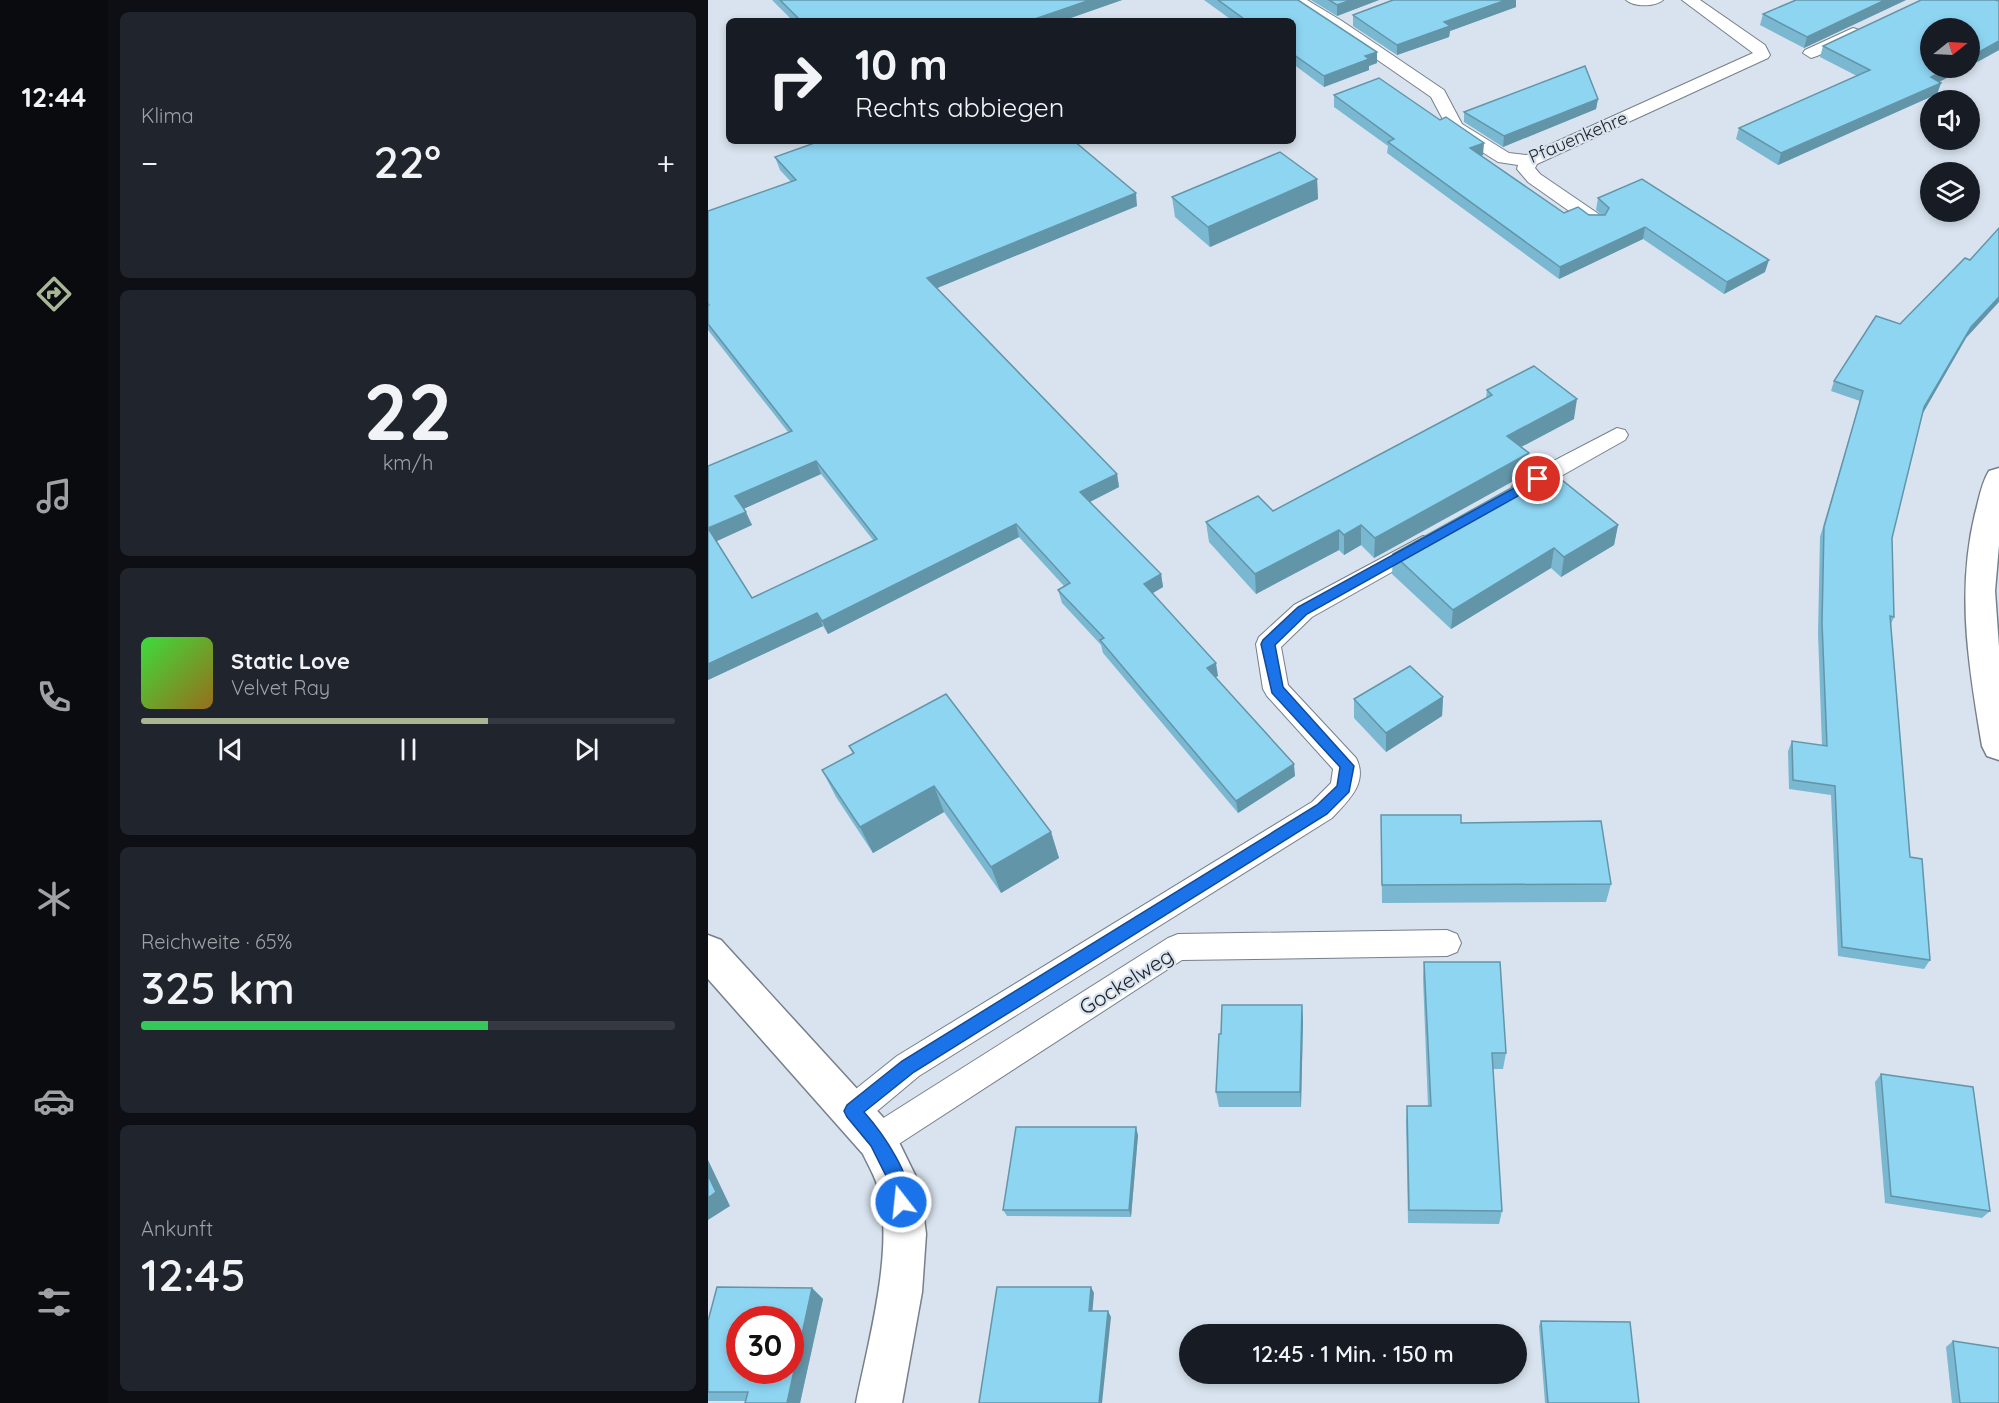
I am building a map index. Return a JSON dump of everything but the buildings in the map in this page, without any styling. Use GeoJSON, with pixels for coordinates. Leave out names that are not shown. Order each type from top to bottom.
{"type":"FeatureCollection","features":[{"type":"Feature","properties":{"kind":"street"},"geometry":{"type":"LineString","coordinates":[[1999,478],[1987,524],[1980,591],[1986,674],[1999,746]]}},
{"type":"Feature","properties":{"kind":"street"},"geometry":{"type":"LineString","coordinates":[[708,952],[865,1125],[899,1185],[906,1234],[900,1292],[879,1403]]}},
{"type":"Feature","properties":{"kind":"lane"},"geometry":{"type":"LineString","coordinates":[[1634,0],[1655,0]]}},
{"type":"Feature","properties":{"kind":"lane","name":"Pfauenkehre"},"geometry":{"type":"LineString","coordinates":[[1298,1],[1336,24],[1438,94],[1455,127],[1504,158],[1528,161],[1762,55],[1760,48],[1690,0]]}},
{"type":"Feature","properties":{"kind":"lane"},"geometry":{"type":"LineString","coordinates":[[1336,24],[1357,16]]}},
{"type":"Feature","properties":{"kind":"lane"},"geometry":{"type":"LineString","coordinates":[[1811,53],[1873,24]]}},
{"type":"Feature","properties":{"kind":"lane"},"geometry":{"type":"LineString","coordinates":[[1528,161],[1526,169],[1534,178],[1596,221]]}},
{"type":"Feature","properties":{"kind":"lane"},"geometry":{"type":"LineString","coordinates":[[1505,497],[1617,435]]}},
{"type":"Feature","properties":{"kind":"lane"},"geometry":{"type":"LineString","coordinates":[[865,1125],[908,1066],[1322,810],[1344,788],[1347,766],[1276,689],[1268,644],[1303,611],[1445,531]]}},
{"type":"Feature","properties":{"kind":"lane","name":"Gockelweg"},"geometry":{"type":"LineString","coordinates":[[865,1125],[1178,947],[1447,943]]}},
{"type":"Feature","properties":{"kind":"route"},"geometry":{"type":"LineString","coordinates":[[901,1202],[899,1185],[877,1140],[853,1111],[908,1066],[1322,810],[1344,788],[1347,766],[1276,689],[1268,644],[1303,611],[1538,479]]}}]}
